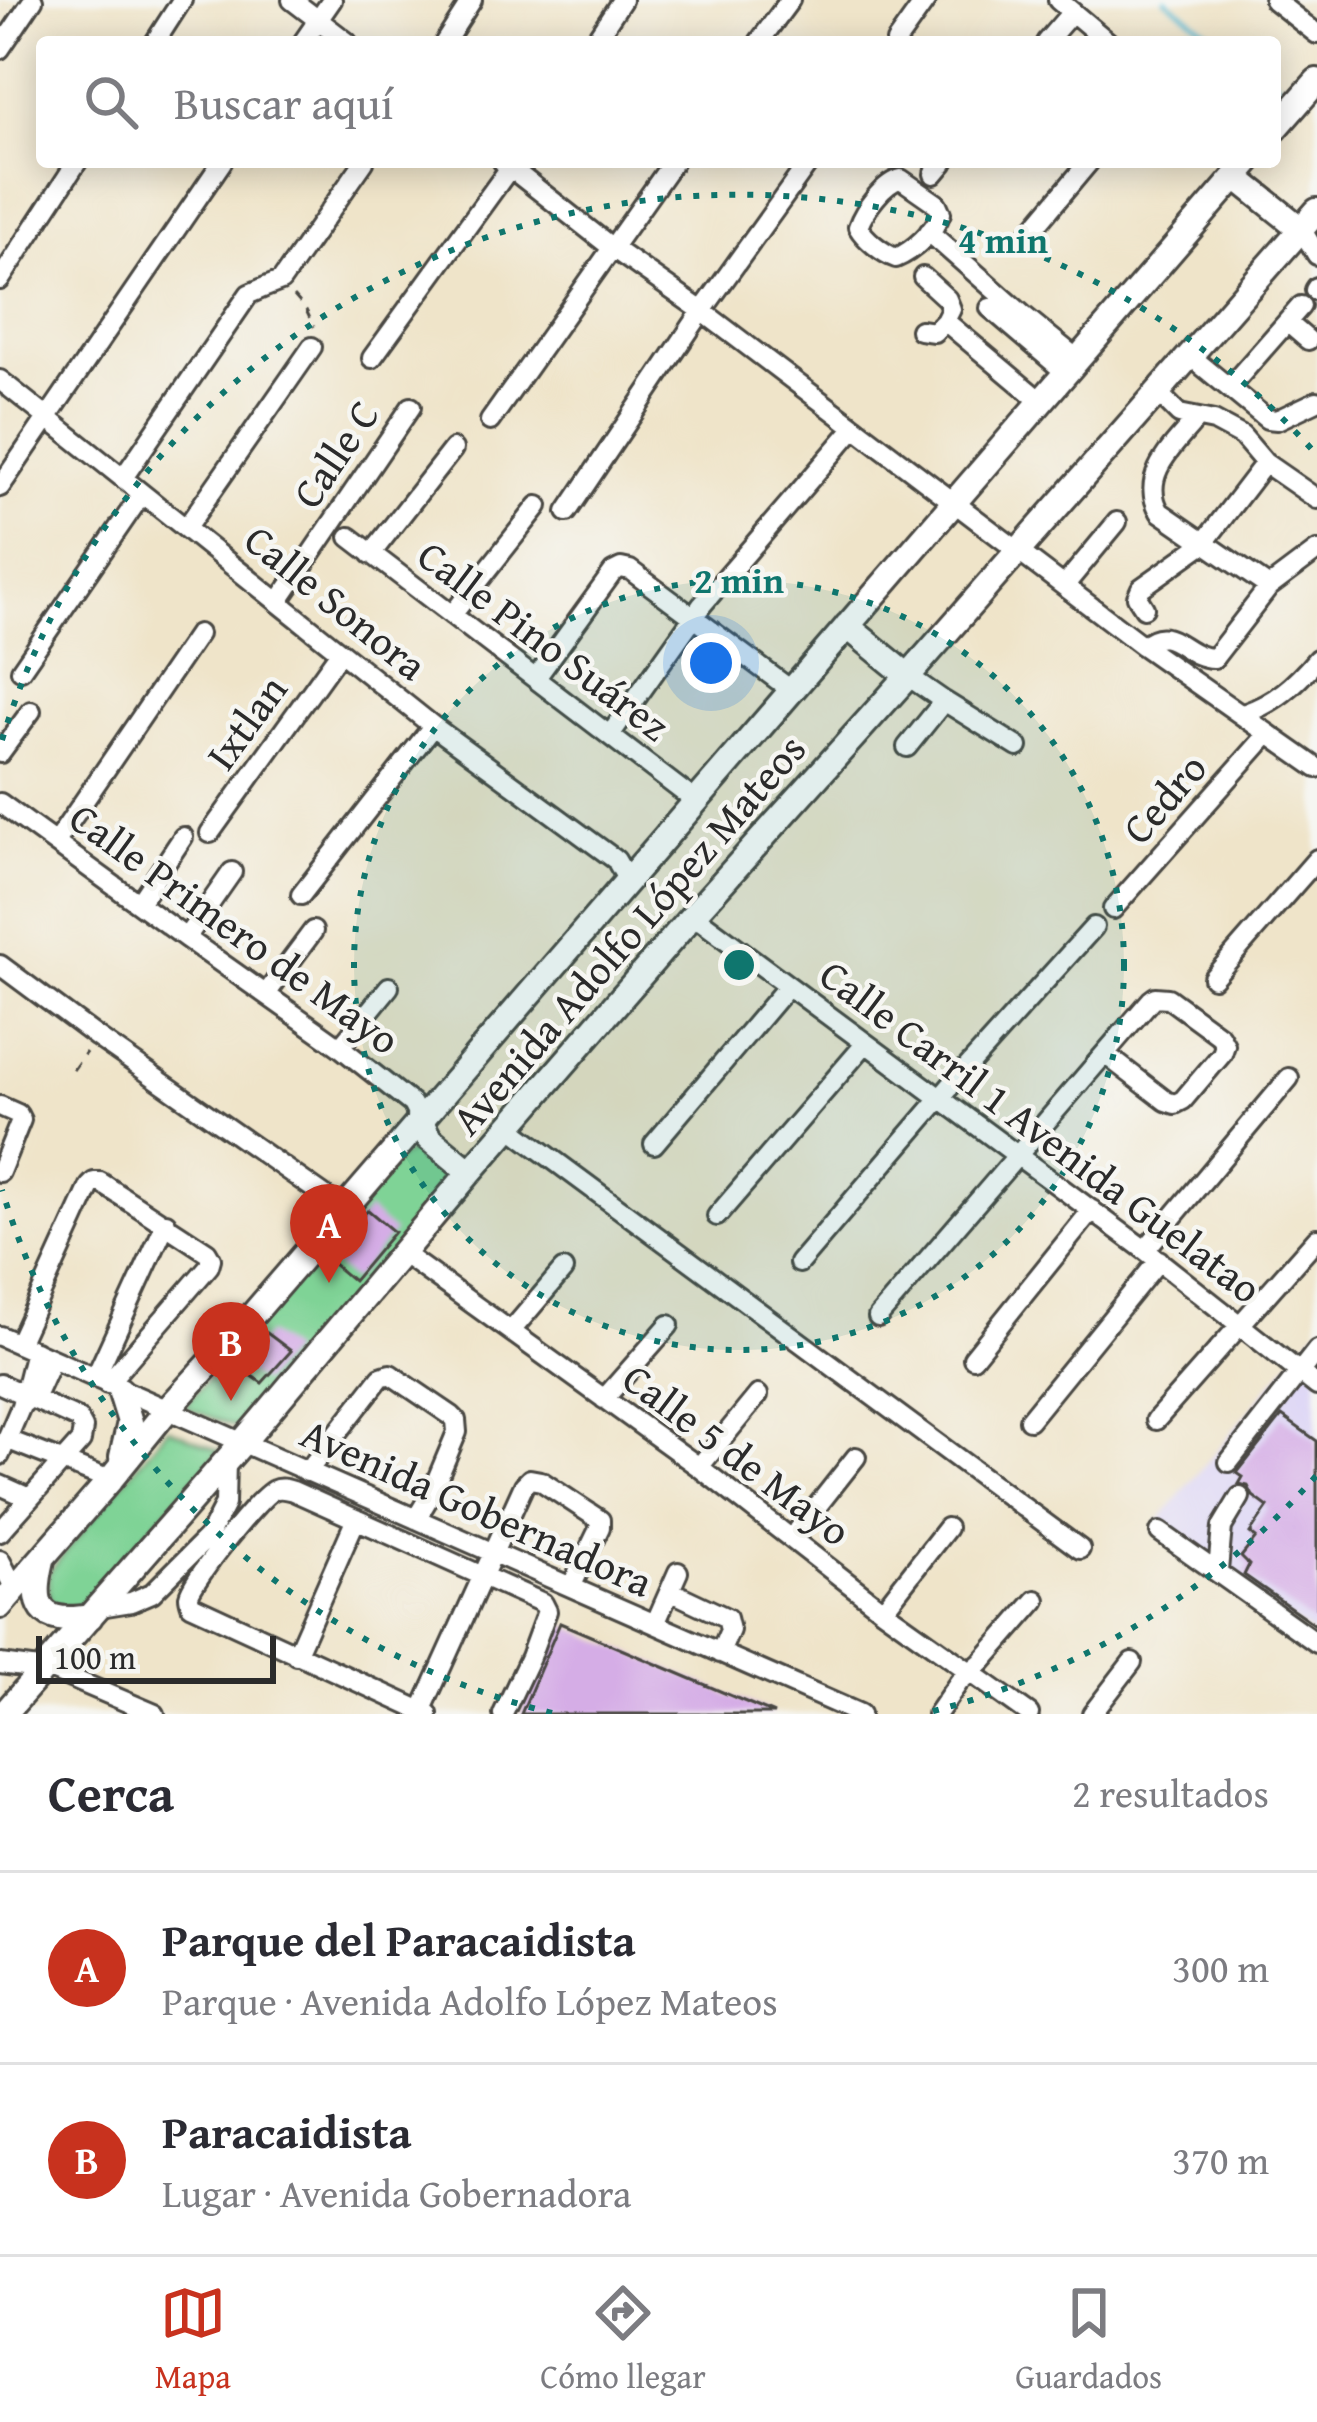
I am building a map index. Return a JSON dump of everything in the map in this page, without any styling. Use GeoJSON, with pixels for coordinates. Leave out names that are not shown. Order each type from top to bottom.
{"type":"FeatureCollection","features":[{"type":"Feature","properties":{"kind":"main road"},"geometry":{"type":"LineString","coordinates":[[1281,122],[1317,81]]}},
{"type":"Feature","properties":{"kind":"main road"},"geometry":{"type":"LineString","coordinates":[[1242,169],[1312,226]]}},
{"type":"Feature","properties":{"kind":"main road","name":"Avenida Adolfo López Mateos"},"geometry":{"type":"LineString","coordinates":[[7,1597],[1242,169]]}},
{"type":"Feature","properties":{"kind":"main road","name":"Avenida Adolfo López Mateos"},"geometry":{"type":"LineString","coordinates":[[4,1714],[693,914],[1189,356],[1312,226]]}},
{"type":"Feature","properties":{"kind":"main road"},"geometry":{"type":"LineString","coordinates":[[847,626],[908,676]]}},
{"type":"Feature","properties":{"kind":"main road"},"geometry":{"type":"LineString","coordinates":[[419,1118],[429,1138],[470,1172]]}},
{"type":"Feature","properties":{"kind":"main road"},"geometry":{"type":"LineString","coordinates":[[108,1384],[130,1422],[114,1476]]}},
{"type":"Feature","properties":{"kind":"main road"},"geometry":{"type":"LineString","coordinates":[[42,1558],[37,1601],[43,1612],[56,1619],[95,1612]]}},
{"type":"Feature","properties":{"kind":"street"},"geometry":{"type":"LineString","coordinates":[[0,49],[33,0]]}},
{"type":"Feature","properties":{"kind":"street"},"geometry":{"type":"LineString","coordinates":[[158,36],[182,0]]}},
{"type":"Feature","properties":{"kind":"street"},"geometry":{"type":"LineString","coordinates":[[292,0],[339,36]]}},
{"type":"Feature","properties":{"kind":"street"},"geometry":{"type":"LineString","coordinates":[[307,36],[332,0]]}},
{"type":"Feature","properties":{"kind":"street"},"geometry":{"type":"LineString","coordinates":[[449,36],[472,0]]}},
{"type":"Feature","properties":{"kind":"street"},"geometry":{"type":"LineString","coordinates":[[598,36],[622,0]]}},
{"type":"Feature","properties":{"kind":"street"},"geometry":{"type":"LineString","coordinates":[[763,36],[790,0]]}},
{"type":"Feature","properties":{"kind":"street"},"geometry":{"type":"LineString","coordinates":[[900,36],[926,0]]}},
{"type":"Feature","properties":{"kind":"street"},"geometry":{"type":"LineString","coordinates":[[1274,0],[1317,34]]}},
{"type":"Feature","properties":{"kind":"street"},"geometry":{"type":"LineString","coordinates":[[1049,36],[1065,6],[1101,36]]}},
{"type":"Feature","properties":{"kind":"street"},"geometry":{"type":"LineString","coordinates":[[0,280],[73,168]]}},
{"type":"Feature","properties":{"kind":"street"},"geometry":{"type":"LineString","coordinates":[[0,487],[218,168]]}},
{"type":"Feature","properties":{"kind":"street"},"geometry":{"type":"LineString","coordinates":[[123,478],[249,293],[281,281],[360,168]]}},
{"type":"Feature","properties":{"kind":"street"},"geometry":{"type":"LineString","coordinates":[[372,358],[506,168]]}},
{"type":"Feature","properties":{"kind":"street"},"geometry":{"type":"LineString","coordinates":[[514,168],[611,247],[1143,646],[1317,768]]}},
{"type":"Feature","properties":{"kind":"street"},"geometry":{"type":"LineString","coordinates":[[490,421],[669,168]]}},
{"type":"Feature","properties":{"kind":"street"},"geometry":{"type":"LineString","coordinates":[[567,512],[701,311],[805,168]]}},
{"type":"Feature","properties":{"kind":"street"},"geometry":{"type":"LineString","coordinates":[[1027,236],[1084,168]]}},
{"type":"Feature","properties":{"kind":"street"},"geometry":{"type":"LineString","coordinates":[[902,179],[940,208],[941,218],[929,232],[904,255],[891,257],[863,235],[859,222],[889,183],[902,179]]}},
{"type":"Feature","properties":{"kind":"street"},"geometry":{"type":"LineString","coordinates":[[1312,226],[1317,255]]}},
{"type":"Feature","properties":{"kind":"street"},"geometry":{"type":"LineString","coordinates":[[929,232],[1071,365]]}},
{"type":"Feature","properties":{"kind":"street"},"geometry":{"type":"LineString","coordinates":[[920,330],[934,332],[952,309],[923,277]]}},
{"type":"Feature","properties":{"kind":"street"},"geometry":{"type":"LineString","coordinates":[[1229,388],[1301,306]]}},
{"type":"Feature","properties":{"kind":"street"},"geometry":{"type":"LineString","coordinates":[[990,308],[1071,365]]}},
{"type":"Feature","properties":{"kind":"street"},"geometry":{"type":"LineString","coordinates":[[945,321],[1039,400]]}},
{"type":"Feature","properties":{"kind":"street"},"geometry":{"type":"LineString","coordinates":[[980,349],[1006,322]]}},
{"type":"Feature","properties":{"kind":"street"},"geometry":{"type":"LineString","coordinates":[[1287,322],[1308,340]]}},
{"type":"Feature","properties":{"kind":"street"},"geometry":{"type":"LineString","coordinates":[[186,528],[312,347]]}},
{"type":"Feature","properties":{"kind":"street"},"geometry":{"type":"LineString","coordinates":[[1189,356],[1270,421],[1317,401]]}},
{"type":"Feature","properties":{"kind":"street","name":"Calle Sonora"},"geometry":{"type":"LineString","coordinates":[[0,380],[433,726],[616,860],[627,879]]}},
{"type":"Feature","properties":{"kind":"street"},"geometry":{"type":"LineString","coordinates":[[1157,392],[1179,414],[1214,421],[1242,436],[1265,463],[1317,499]]}},
{"type":"Feature","properties":{"kind":"street","name":"Calle C"},"geometry":{"type":"LineString","coordinates":[[279,601],[411,406]]}},
{"type":"Feature","properties":{"kind":"street"},"geometry":{"type":"LineString","coordinates":[[1197,418],[1156,469],[1154,498],[1160,512],[1269,587]]}},
{"type":"Feature","properties":{"kind":"street"},"geometry":{"type":"LineString","coordinates":[[610,735],[694,616],[855,427]]}},
{"type":"Feature","properties":{"kind":"street"},"geometry":{"type":"LineString","coordinates":[[371,554],[453,449]]}},
{"type":"Feature","properties":{"kind":"street"},"geometry":{"type":"LineString","coordinates":[[1144,608],[1137,597],[1141,588],[1204,544],[1265,463]]}},
{"type":"Feature","properties":{"kind":"street"},"geometry":{"type":"LineString","coordinates":[[21,670],[142,494]]}},
{"type":"Feature","properties":{"kind":"street"},"geometry":{"type":"LineString","coordinates":[[452,615],[538,506]]}},
{"type":"Feature","properties":{"kind":"street"},"geometry":{"type":"LineString","coordinates":[[1064,586],[1117,522]]}},
{"type":"Feature","properties":{"kind":"street","name":"Calle Pino Suárez"},"geometry":{"type":"LineString","coordinates":[[350,537],[694,800]]}},
{"type":"Feature","properties":{"kind":"street"},"geometry":{"type":"LineString","coordinates":[[1143,646],[1162,635],[1201,658],[1214,658],[1269,587],[1317,551]]}},
{"type":"Feature","properties":{"kind":"street"},"geometry":{"type":"LineString","coordinates":[[536,678],[613,572],[621,568],[630,570],[791,690]]}},
{"type":"Feature","properties":{"kind":"street"},"geometry":{"type":"LineString","coordinates":[[56,842],[198,634]]}},
{"type":"Feature","properties":{"kind":"street","name":"Ixtlan"},"geometry":{"type":"LineString","coordinates":[[210,833],[340,652]]}},
{"type":"Feature","properties":{"kind":"street"},"geometry":{"type":"LineString","coordinates":[[1243,714],[1276,699],[1317,659]]}},
{"type":"Feature","properties":{"kind":"street"},"geometry":{"type":"LineString","coordinates":[[908,676],[1018,746]]}},
{"type":"Feature","properties":{"kind":"street"},"geometry":{"type":"LineString","coordinates":[[907,747],[944,701]]}},
{"type":"Feature","properties":{"kind":"street"},"geometry":{"type":"LineString","coordinates":[[0,753],[32,711]]}},
{"type":"Feature","properties":{"kind":"street"},"geometry":{"type":"LineString","coordinates":[[301,895],[433,726]]}},
{"type":"Feature","properties":{"kind":"street","name":"Cedro"},"geometry":{"type":"LineString","coordinates":[[1114,910],[1268,734]]}},
{"type":"Feature","properties":{"kind":"street","name":"Calle Primero de Mayo"},"geometry":{"type":"LineString","coordinates":[[0,802],[340,1046],[412,1104],[419,1118]]}},
{"type":"Feature","properties":{"kind":"street"},"geometry":{"type":"LineString","coordinates":[[140,903],[183,837]]}},
{"type":"Feature","properties":{"kind":"street"},"geometry":{"type":"LineString","coordinates":[[1213,978],[1317,859]]}},
{"type":"Feature","properties":{"kind":"street"},"geometry":{"type":"LineString","coordinates":[[186,938],[232,872]]}},
{"type":"Feature","properties":{"kind":"street","name":"Calle Carril 1 Avenida Guelatao"},"geometry":{"type":"LineString","coordinates":[[693,914],[1152,1255],[1317,1386]]}},
{"type":"Feature","properties":{"kind":"street"},"geometry":{"type":"LineString","coordinates":[[799,1263],[1094,927]]}},
{"type":"Feature","properties":{"kind":"street"},"geometry":{"type":"LineString","coordinates":[[266,994],[313,931]]}},
{"type":"Feature","properties":{"kind":"street"},"geometry":{"type":"LineString","coordinates":[[0,965],[343,1209]]}},
{"type":"Feature","properties":{"kind":"street"},"geometry":{"type":"LineString","coordinates":[[654,1144],[788,986]]}},
{"type":"Feature","properties":{"kind":"street"},"geometry":{"type":"LineString","coordinates":[[340,1046],[388,987]]}},
{"type":"Feature","properties":{"kind":"street"},"geometry":{"type":"LineString","coordinates":[[878,1317],[1151,1000],[1168,998],[1226,1045],[1175,1104],[1105,1054]]}},
{"type":"Feature","properties":{"kind":"street"},"geometry":{"type":"LineString","coordinates":[[717,1216],[866,1043]]}},
{"type":"Feature","properties":{"kind":"street"},"geometry":{"type":"LineString","coordinates":[[1029,1420],[1289,1078]]}},
{"type":"Feature","properties":{"kind":"street"},"geometry":{"type":"LineString","coordinates":[[0,1106],[21,1120],[0,1172]]}},
{"type":"Feature","properties":{"kind":"street"},"geometry":{"type":"LineString","coordinates":[[509,1127],[1080,1549]]}},
{"type":"Feature","properties":{"kind":"street"},"geometry":{"type":"LineString","coordinates":[[108,1384],[211,1263],[207,1252],[100,1182],[92,1183],[26,1347],[25,1399],[3,1447],[114,1476]]}},
{"type":"Feature","properties":{"kind":"street"},"geometry":{"type":"LineString","coordinates":[[973,1358],[1092,1210]]}},
{"type":"Feature","properties":{"kind":"street"},"geometry":{"type":"LineString","coordinates":[[108,1384],[166,1223]]}},
{"type":"Feature","properties":{"kind":"street"},"geometry":{"type":"LineString","coordinates":[[1156,1420],[1317,1238]]}},
{"type":"Feature","properties":{"kind":"street","name":"Calle 5 de Mayo"},"geometry":{"type":"LineString","coordinates":[[401,1252],[700,1467],[883,1610],[1029,1714]]}},
{"type":"Feature","properties":{"kind":"street"},"geometry":{"type":"LineString","coordinates":[[511,1331],[562,1270]]}},
{"type":"Feature","properties":{"kind":"street"},"geometry":{"type":"LineString","coordinates":[[604,1399],[669,1324]]}},
{"type":"Feature","properties":{"kind":"street","name":"Avenida Gobernadora"},"geometry":{"type":"LineString","coordinates":[[26,1347],[167,1410],[234,1452],[307,1472],[721,1653],[820,1706],[860,1714]]}},
{"type":"Feature","properties":{"kind":"street"},"geometry":{"type":"LineString","coordinates":[[1229,1462],[1293,1367],[1317,1350]]}},
{"type":"Feature","properties":{"kind":"street"},"geometry":{"type":"LineString","coordinates":[[307,1472],[381,1377],[390,1374],[458,1424],[431,1494],[416,1519]]}},
{"type":"Feature","properties":{"kind":"street"},"geometry":{"type":"LineString","coordinates":[[0,1384],[81,1423],[83,1433],[0,1532]]}},
{"type":"Feature","properties":{"kind":"street"},"geometry":{"type":"LineString","coordinates":[[700,1467],[758,1395]]}},
{"type":"Feature","properties":{"kind":"street"},"geometry":{"type":"LineString","coordinates":[[234,1452],[222,1514],[208,1538],[190,1592],[191,1605],[423,1713],[492,1552],[530,1479],[541,1481],[600,1520],[571,1587]]}},
{"type":"Feature","properties":{"kind":"street"},"geometry":{"type":"LineString","coordinates":[[792,1538],[856,1457]]}},
{"type":"Feature","properties":{"kind":"street"},"geometry":{"type":"LineString","coordinates":[[0,1485],[29,1498]]}},
{"type":"Feature","properties":{"kind":"street"},"geometry":{"type":"LineString","coordinates":[[95,1612],[152,1593],[205,1553],[274,1490],[292,1491],[543,1603],[547,1611],[503,1714]]}},
{"type":"Feature","properties":{"kind":"street"},"geometry":{"type":"LineString","coordinates":[[1218,1571],[1222,1527],[1240,1497]]}},
{"type":"Feature","properties":{"kind":"street"},"geometry":{"type":"LineString","coordinates":[[296,1655],[356,1519]]}},
{"type":"Feature","properties":{"kind":"street"},"geometry":{"type":"LineString","coordinates":[[883,1610],[947,1528]]}},
{"type":"Feature","properties":{"kind":"street"},"geometry":{"type":"LineString","coordinates":[[1160,1532],[1317,1643]]}},
{"type":"Feature","properties":{"kind":"street"},"geometry":{"type":"LineString","coordinates":[[0,1560],[6,1567],[7,1597]]}},
{"type":"Feature","properties":{"kind":"street"},"geometry":{"type":"LineString","coordinates":[[655,1624],[674,1581],[727,1618],[730,1630],[721,1653]]}},
{"type":"Feature","properties":{"kind":"street"},"geometry":{"type":"LineString","coordinates":[[937,1714],[959,1682],[1036,1600]]}},
{"type":"Feature","properties":{"kind":"street"},"geometry":{"type":"LineString","coordinates":[[1092,1714],[1132,1662]]}},
{"type":"Feature","properties":{"kind":"street"},"geometry":{"type":"LineString","coordinates":[[0,1664],[64,1674],[155,1714]]}},
{"type":"Feature","properties":{"kind":"path"},"geometry":{"type":"LineString","coordinates":[[281,281],[313,322],[312,347]]}},
{"type":"Feature","properties":{"kind":"path"},"geometry":{"type":"LineString","coordinates":[[73,1070],[97,1036]]}},
{"type":"Feature","properties":{"kind":"shaded area"},"geometry":{"type":"Polygon","coordinates":[[[1317,1329],[1317,1638],[1157,1523],[1317,1329]]]}},
{"type":"Feature","properties":{"kind":"green space"},"geometry":{"type":"Polygon","coordinates":[[[417,1149],[442,1159],[452,1178],[440,1201],[237,1428],[184,1407],[399,1158],[417,1149]]]}},
{"type":"Feature","properties":{"kind":"green space"},"geometry":{"type":"Polygon","coordinates":[[[168,1428],[220,1451],[81,1606],[61,1613],[49,1597],[49,1572],[168,1428]]]}},
{"type":"Feature","properties":{"kind":"building"},"geometry":{"type":"Polygon","coordinates":[[[368,1210],[394,1232],[353,1281],[326,1258],[368,1210]]]}},
{"type":"Feature","properties":{"kind":"building"},"geometry":{"type":"Polygon","coordinates":[[[267,1333],[291,1351],[262,1383],[238,1366],[267,1333]]]}},
{"type":"Feature","properties":{"kind":"building"},"geometry":{"type":"Polygon","coordinates":[[[1282,1416],[1317,1441],[1317,1626],[1244,1575],[1249,1565],[1241,1557],[1256,1538],[1250,1533],[1268,1507],[1248,1486],[1239,1484],[1243,1477],[1237,1473],[1282,1416]]]}},
{"type":"Feature","properties":{"kind":"building"},"geometry":{"type":"Polygon","coordinates":[[[560,1623],[774,1714],[521,1714],[560,1623]]]}},
{"type":"Feature","properties":{"kind":"waterway"},"geometry":{"type":"LineString","coordinates":[[1166,0],[1215,36]]}},
{"type":"Feature","properties":{"kind":"waterway"},"geometry":{"type":"LineString","coordinates":[[1281,84],[1293,93]]}},
{"type":"Feature","properties":{"kind":"place","name":"Parque del Paracaidista"},"geometry":{"type":"Point","coordinates":[329,1283]}},
{"type":"Feature","properties":{"kind":"place","name":"Paracaidista"},"geometry":{"type":"Point","coordinates":[231,1401]}}]}
